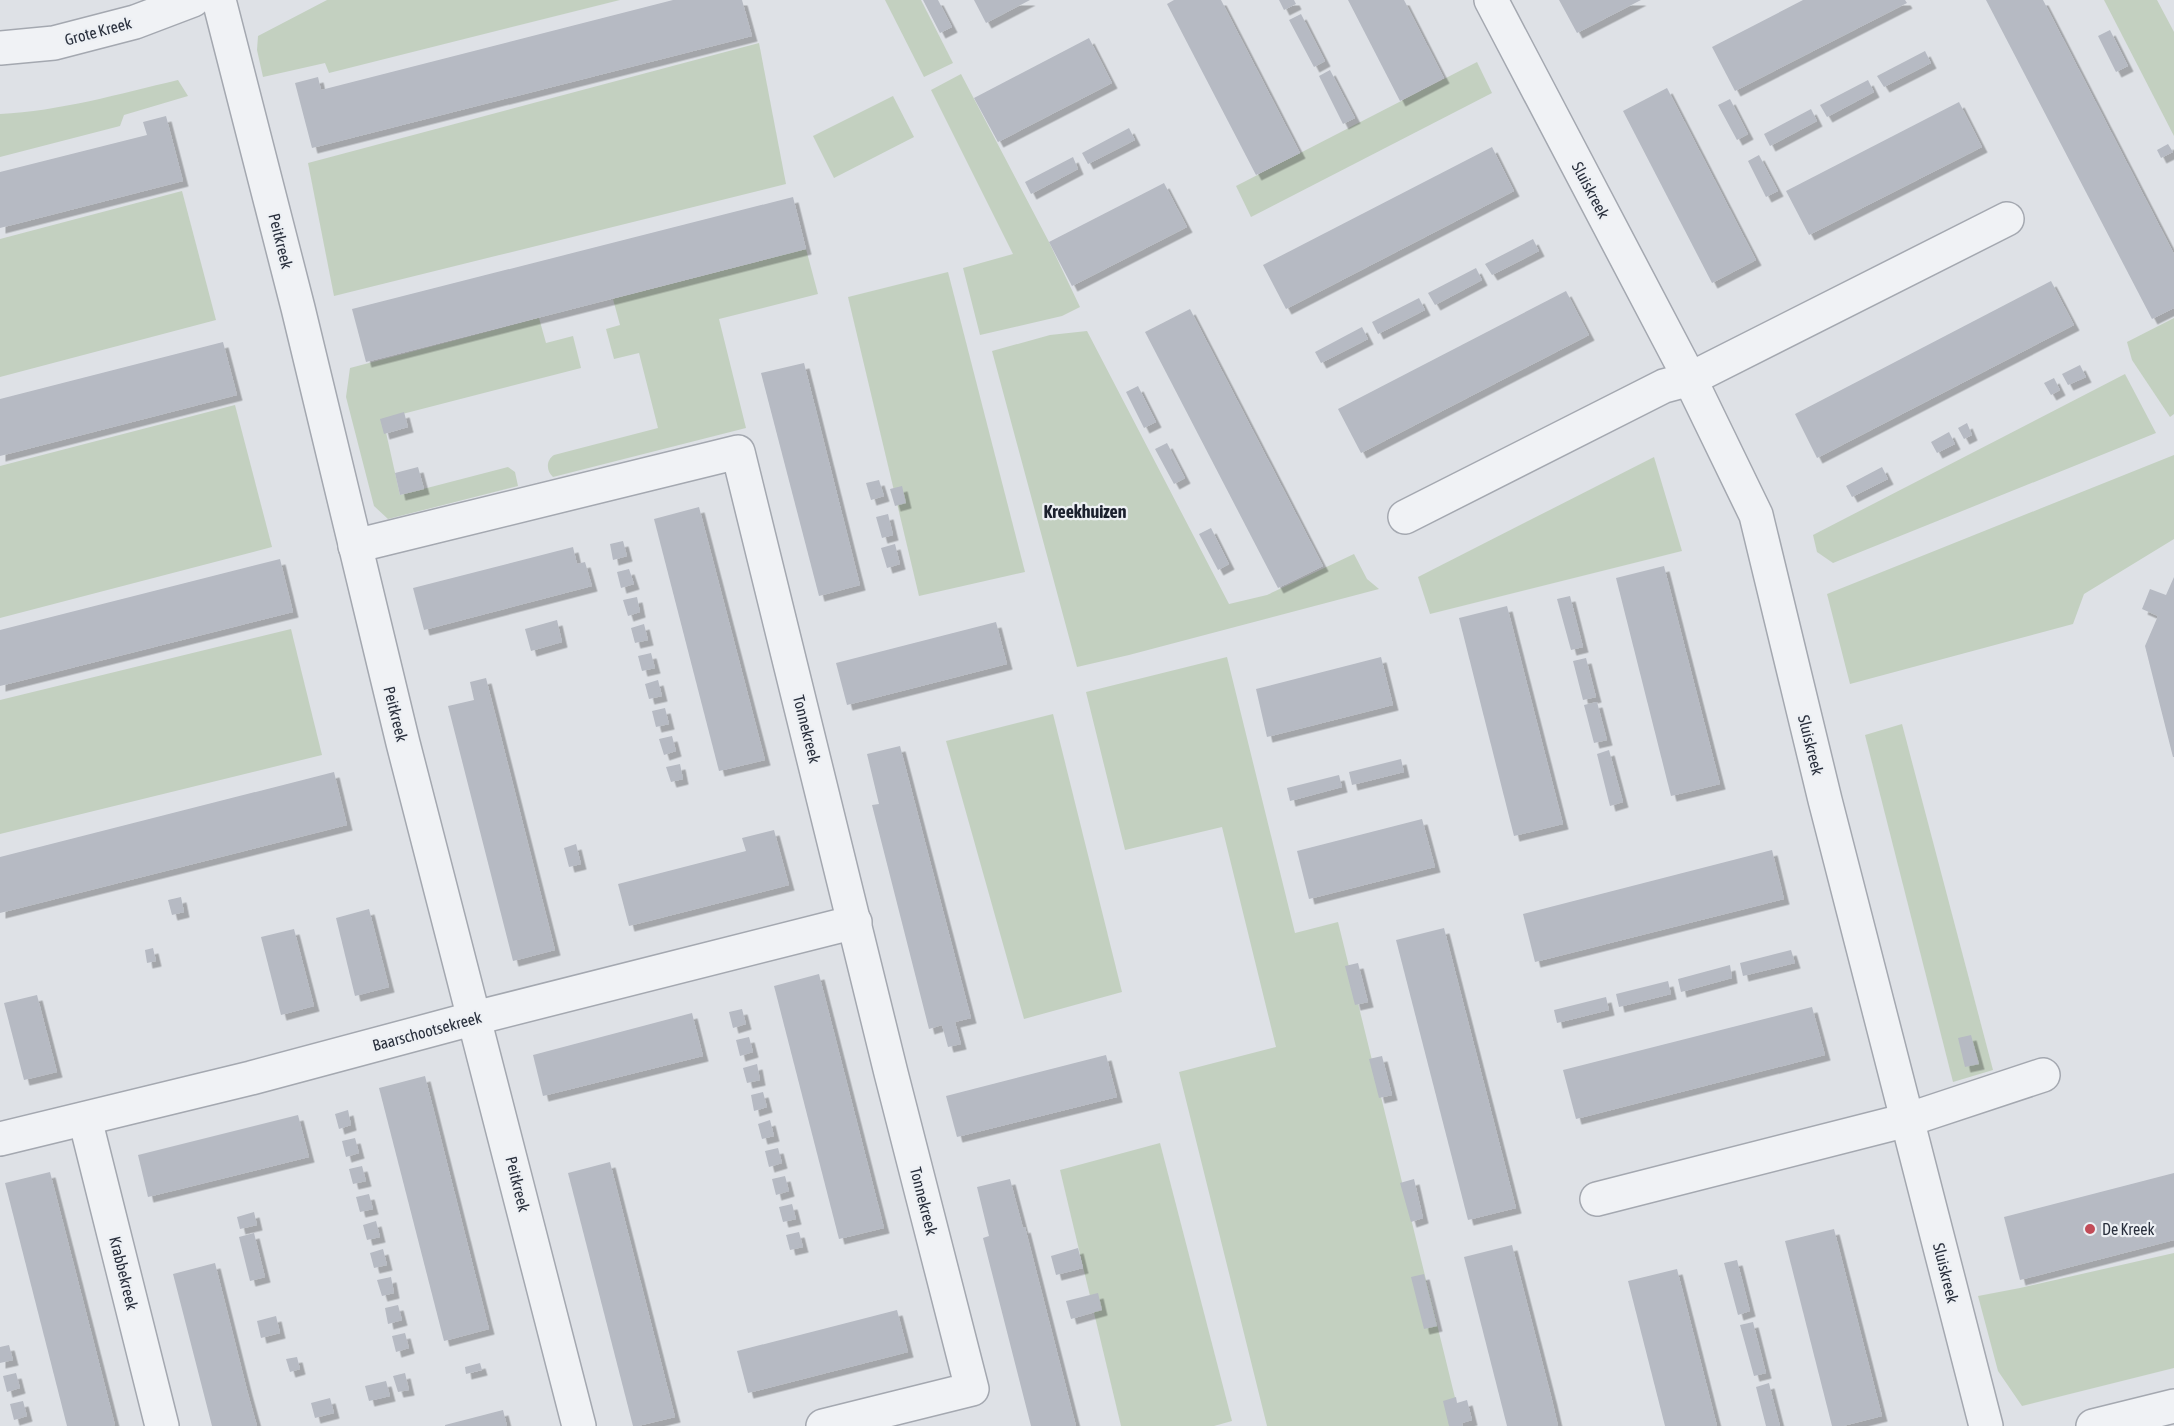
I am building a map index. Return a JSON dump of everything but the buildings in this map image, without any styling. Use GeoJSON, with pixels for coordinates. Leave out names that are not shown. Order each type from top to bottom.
{"type":"FeatureCollection","features":[{"type":"Feature","properties":{"kind":"street","name":"Grote Kreek"},"geometry":{"type":"LineString","coordinates":[[0,48],[54,43],[135,22],[193,0]]}},
{"type":"Feature","properties":{"kind":"street","name":"Peitkreek"},"geometry":{"type":"LineString","coordinates":[[219,0],[298,308],[403,743],[579,1426]]}},
{"type":"Feature","properties":{"kind":"street","name":"Sluiskreek"},"geometry":{"type":"LineString","coordinates":[[1491,0],[1690,379],[1756,515],[1825,800],[1986,1426]]}},
{"type":"Feature","properties":{"kind":"street"},"geometry":{"type":"LineString","coordinates":[[1405,516],[1664,386],[1690,379],[2007,219]]}},
{"type":"Feature","properties":{"kind":"street","name":"Tonnekreek"},"geometry":{"type":"LineString","coordinates":[[355,546],[738,452],[891,1073],[972,1389],[823,1426]]}},
{"type":"Feature","properties":{"kind":"street","name":"Baarschootsekreek"},"geometry":{"type":"LineString","coordinates":[[0,1139],[251,1078],[475,1018],[855,922]]}},
{"type":"Feature","properties":{"kind":"street"},"geometry":{"type":"LineString","coordinates":[[1597,1199],[1907,1120],[2043,1075]]}},
{"type":"Feature","properties":{"kind":"street","name":"Krabbekreek"},"geometry":{"type":"LineString","coordinates":[[85,1119],[162,1426]]}},
{"type":"Feature","properties":{"kind":"street"},"geometry":{"type":"LineString","coordinates":[[2093,1426],[2174,1406]]}},
{"type":"Feature","properties":{"kind":"green space"},"geometry":{"type":"Polygon","coordinates":[[[327,0],[620,0],[329,73],[325,63],[263,77],[257,50],[258,36],[327,0]]]}},
{"type":"Feature","properties":{"kind":"green space"},"geometry":{"type":"Polygon","coordinates":[[[885,0],[921,0],[953,63],[924,77],[885,0]]]}},
{"type":"Feature","properties":{"kind":"green space"},"geometry":{"type":"Polygon","coordinates":[[[2104,0],[2157,0],[2174,32],[2174,136],[2104,0]]]}},
{"type":"Feature","properties":{"kind":"green space"},"geometry":{"type":"Polygon","coordinates":[[[759,43],[786,184],[334,296],[308,163],[759,43]]]}},
{"type":"Feature","properties":{"kind":"green space"},"geometry":{"type":"Polygon","coordinates":[[[1477,62],[1492,93],[1251,217],[1236,186],[1477,62]]]}},
{"type":"Feature","properties":{"kind":"green space"},"geometry":{"type":"Polygon","coordinates":[[[961,74],[1049,242],[1080,307],[1062,316],[980,335],[963,268],[1013,254],[931,90],[961,74]]]}},
{"type":"Feature","properties":{"kind":"green space"},"geometry":{"type":"Polygon","coordinates":[[[178,80],[188,96],[124,115],[120,126],[0,157],[0,114],[67,106],[178,80]]]}},
{"type":"Feature","properties":{"kind":"green space"},"geometry":{"type":"Polygon","coordinates":[[[893,96],[914,137],[834,178],[813,136],[893,96]]]}},
{"type":"Feature","properties":{"kind":"green space"},"geometry":{"type":"Polygon","coordinates":[[[182,191],[216,320],[0,377],[0,239],[182,191]]]}},
{"type":"Feature","properties":{"kind":"green space"},"geometry":{"type":"Polygon","coordinates":[[[806,249],[818,294],[719,319],[746,428],[553,477],[551,475],[548,463],[554,455],[658,428],[639,353],[614,359],[606,329],[620,325],[613,299],[806,249]]]}},
{"type":"Feature","properties":{"kind":"green space"},"geometry":{"type":"Polygon","coordinates":[[[948,272],[1025,572],[919,596],[848,297],[948,272]]]}},
{"type":"Feature","properties":{"kind":"green space"},"geometry":{"type":"Polygon","coordinates":[[[539,318],[546,343],[573,336],[581,368],[383,419],[400,495],[508,467],[515,472],[518,486],[388,519],[374,506],[346,397],[350,368],[539,318]]]}},
{"type":"Feature","properties":{"kind":"green space"},"geometry":{"type":"Polygon","coordinates":[[[2174,318],[2174,414],[2170,417],[2132,360],[2127,342],[2174,318]]]}},
{"type":"Feature","properties":{"kind":"green space"},"geometry":{"type":"Polygon","coordinates":[[[1087,331],[1229,604],[1267,595],[1354,554],[1367,579],[1379,589],[1077,667],[992,351],[1050,335],[1087,331]]]}},
{"type":"Feature","properties":{"kind":"green space"},"geometry":{"type":"Polygon","coordinates":[[[2125,374],[2156,433],[1833,563],[1817,552],[1813,535],[2125,374]]]}},
{"type":"Feature","properties":{"kind":"green space"},"geometry":{"type":"Polygon","coordinates":[[[235,405],[272,547],[0,618],[0,466],[235,405]]]}},
{"type":"Feature","properties":{"kind":"green space"},"geometry":{"type":"Polygon","coordinates":[[[2174,455],[2174,539],[2084,594],[2073,624],[1850,684],[1827,594],[2174,455]]]}},
{"type":"Feature","properties":{"kind":"green space"},"geometry":{"type":"Polygon","coordinates":[[[1654,457],[1682,551],[1430,614],[1418,577],[1654,457]]]}},
{"type":"Feature","properties":{"kind":"green space"},"geometry":{"type":"Polygon","coordinates":[[[291,629],[322,755],[0,834],[0,700],[291,629]]]}},
{"type":"Feature","properties":{"kind":"green space"},"geometry":{"type":"Polygon","coordinates":[[[1227,657],[1295,933],[1338,922],[1462,1426],[1267,1426],[1179,1072],[1276,1047],[1222,827],[1125,850],[1086,692],[1227,657]]]}},
{"type":"Feature","properties":{"kind":"green space"},"geometry":{"type":"Polygon","coordinates":[[[1053,714],[1122,992],[1024,1019],[946,741],[1053,714]]]}},
{"type":"Feature","properties":{"kind":"green space"},"geometry":{"type":"Polygon","coordinates":[[[1902,724],[1993,1070],[1953,1082],[1865,735],[1902,724]]]}},
{"type":"Feature","properties":{"kind":"green space"},"geometry":{"type":"Polygon","coordinates":[[[1160,1143],[1232,1421],[1214,1426],[1121,1426],[1060,1170],[1160,1143]]]}},
{"type":"Feature","properties":{"kind":"green space"},"geometry":{"type":"Polygon","coordinates":[[[2174,1253],[2174,1368],[2022,1406],[1998,1371],[1978,1296],[2174,1253]]]}},
{"type":"Feature","properties":{"kind":"place","name":"De Kreek"},"geometry":{"type":"Point","coordinates":[2090,1229]}},
{"type":"Feature","properties":{"kind":"district","name":"Kreekhuizen"},"geometry":{"type":"Point","coordinates":[1085,512]}}]}
